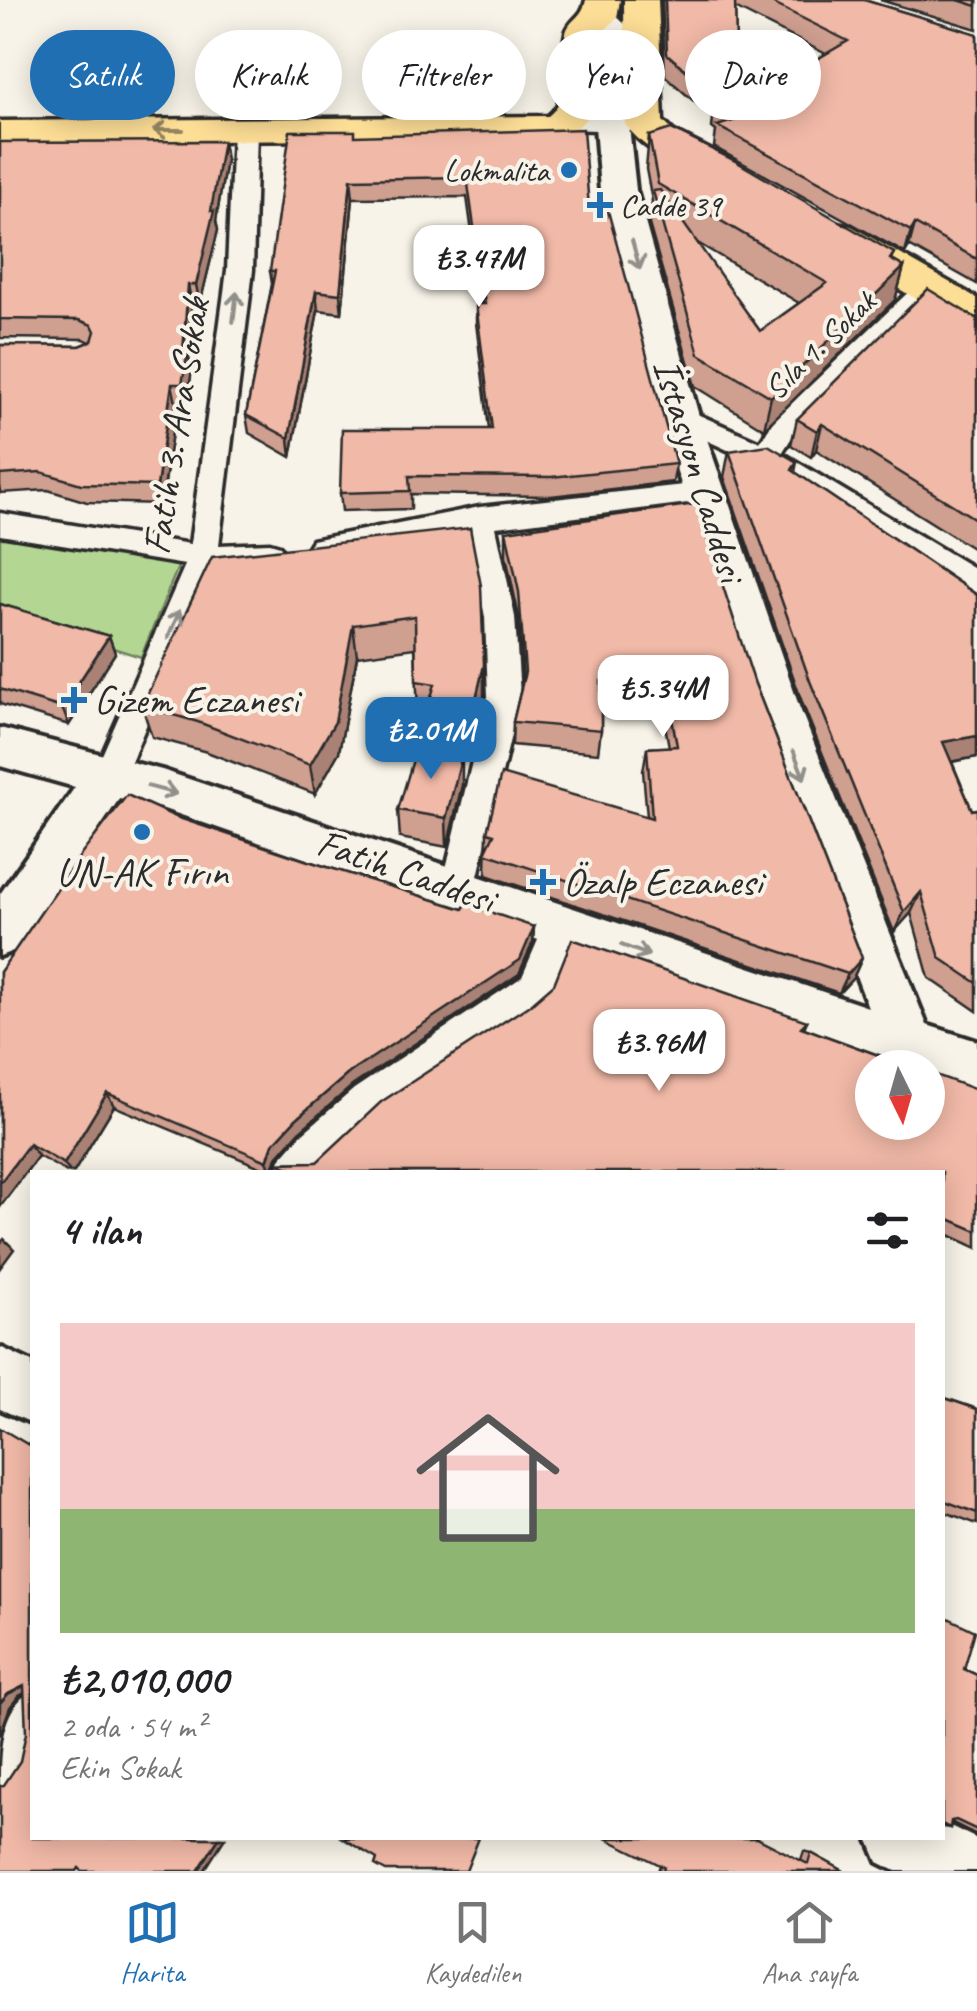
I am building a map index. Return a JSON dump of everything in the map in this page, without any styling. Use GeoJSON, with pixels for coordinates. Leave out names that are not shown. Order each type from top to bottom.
{"type":"FeatureCollection","features":[{"type":"Feature","properties":{"kind":"main road"},"geometry":{"type":"LineString","coordinates":[[641,0],[628,125],[748,184]]}},
{"type":"Feature","properties":{"kind":"main road"},"geometry":{"type":"LineString","coordinates":[[0,132],[544,128],[566,124],[576,111],[584,31],[602,9]]}},
{"type":"Feature","properties":{"kind":"main road","name":"İstasyon Caddesi"},"geometry":{"type":"LineString","coordinates":[[602,9],[613,24],[628,125],[618,190],[702,494],[776,706],[908,1042]]}},
{"type":"Feature","properties":{"kind":"main road"},"geometry":{"type":"LineString","coordinates":[[797,212],[977,316]]}},
{"type":"Feature","properties":{"kind":"main road","name":"Fatih Caddesi"},"geometry":{"type":"LineString","coordinates":[[0,747],[108,778],[162,788],[976,1065]]}},
{"type":"Feature","properties":{"kind":"main road"},"geometry":{"type":"LineString","coordinates":[[0,934],[108,778]]}},
{"type":"Feature","properties":{"kind":"main road"},"geometry":{"type":"LineString","coordinates":[[0,1376],[30,1393]]}},
{"type":"Feature","properties":{"kind":"main road"},"geometry":{"type":"LineString","coordinates":[[906,1840],[968,1871]]}},
{"type":"Feature","properties":{"kind":"street"},"geometry":{"type":"LineString","coordinates":[[566,124],[628,125]]}},
{"type":"Feature","properties":{"kind":"street","name":"Fatih 3. Ara Sokak"},"geometry":{"type":"LineString","coordinates":[[108,778],[203,557],[240,270],[245,130]]}},
{"type":"Feature","properties":{"kind":"street","name":"Sıla 1. Sokak"},"geometry":{"type":"LineString","coordinates":[[766,456],[784,427],[928,288]]}},
{"type":"Feature","properties":{"kind":"street"},"geometry":{"type":"LineString","coordinates":[[679,416],[766,456],[977,584]]}},
{"type":"Feature","properties":{"kind":"street"},"geometry":{"type":"LineString","coordinates":[[0,524],[203,557],[335,546],[480,518],[702,494]]}},
{"type":"Feature","properties":{"kind":"street"},"geometry":{"type":"LineString","coordinates":[[458,889],[504,696],[500,618],[480,518]]}},
{"type":"Feature","properties":{"kind":"street"},"geometry":{"type":"LineString","coordinates":[[295,1170],[310,1150],[343,1120],[516,1006],[536,987],[562,924]]}},
{"type":"Feature","properties":{"kind":"street"},"geometry":{"type":"LineString","coordinates":[[0,1766],[30,1717]]}},
{"type":"Feature","properties":{"kind":"green space"},"geometry":{"type":"Polygon","coordinates":[[[0,535],[180,562],[141,657],[12,616],[0,603],[0,535]]]}},
{"type":"Feature","properties":{"kind":"building"},"geometry":{"type":"Polygon","coordinates":[[[665,0],[735,0],[736,30],[685,30],[685,69],[667,54],[665,0]]]}},
{"type":"Feature","properties":{"kind":"building"},"geometry":{"type":"Polygon","coordinates":[[[766,0],[864,0],[977,34],[977,259],[915,224],[911,231],[717,126],[736,120],[821,120],[821,57],[848,41],[766,0]]]}},
{"type":"Feature","properties":{"kind":"building"},"geometry":{"type":"Polygon","coordinates":[[[583,129],[589,208],[607,207],[676,464],[551,477],[409,476],[410,491],[340,493],[342,429],[492,429],[476,304],[485,304],[467,177],[351,179],[340,294],[316,291],[289,438],[246,415],[275,271],[270,271],[290,131],[355,131],[355,136],[583,129]]]}},
{"type":"Feature","properties":{"kind":"building"},"geometry":{"type":"Polygon","coordinates":[[[671,129],[737,162],[894,253],[890,259],[904,267],[771,397],[699,354],[653,191],[660,190],[760,331],[827,283],[658,184],[649,136],[671,129]]]}},
{"type":"Feature","properties":{"kind":"building"},"geometry":{"type":"Polygon","coordinates":[[[223,141],[214,211],[196,285],[188,285],[183,352],[188,352],[182,384],[172,384],[157,486],[81,484],[41,472],[0,475],[0,345],[80,346],[92,341],[95,331],[92,325],[79,320],[0,319],[0,142],[223,141]]]}},
{"type":"Feature","properties":{"kind":"building"},"geometry":{"type":"Polygon","coordinates":[[[928,289],[977,319],[977,520],[822,424],[817,431],[797,419],[928,289]]]}},
{"type":"Feature","properties":{"kind":"building"},"geometry":{"type":"Polygon","coordinates":[[[768,445],[797,462],[792,470],[977,595],[977,736],[943,742],[972,810],[977,809],[977,983],[940,958],[921,892],[904,912],[810,681],[729,451],[768,445]]]}},
{"type":"Feature","properties":{"kind":"building"},"geometry":{"type":"Polygon","coordinates":[[[696,504],[755,684],[862,958],[848,974],[485,853],[494,834],[487,832],[501,774],[652,818],[647,748],[677,746],[666,686],[601,681],[601,730],[513,722],[525,672],[519,592],[506,531],[696,504]]]}},
{"type":"Feature","properties":{"kind":"building"},"geometry":{"type":"Polygon","coordinates":[[[470,528],[481,586],[484,665],[473,711],[428,707],[435,684],[416,681],[415,616],[353,625],[335,722],[310,765],[198,722],[142,706],[212,557],[470,528]]]}},
{"type":"Feature","properties":{"kind":"building"},"geometry":{"type":"Polygon","coordinates":[[[0,604],[109,636],[62,708],[0,689],[0,604]]]}},
{"type":"Feature","properties":{"kind":"building"},"geometry":{"type":"Polygon","coordinates":[[[418,743],[462,756],[446,818],[398,810],[418,743]]]}},
{"type":"Feature","properties":{"kind":"building"},"geometry":{"type":"Polygon","coordinates":[[[127,795],[176,817],[308,861],[463,909],[466,904],[534,927],[520,960],[349,1073],[296,1119],[273,1144],[267,1161],[107,1093],[64,1164],[29,1144],[0,1183],[0,972],[127,795]]]}},
{"type":"Feature","properties":{"kind":"building"},"geometry":{"type":"Polygon","coordinates":[[[572,939],[807,1021],[801,1027],[864,1050],[855,1050],[855,1140],[945,1140],[945,1078],[977,1090],[977,1231],[945,1217],[945,1170],[295,1170],[276,1163],[317,1162],[381,1102],[531,1004],[554,984],[572,939]]]}},
{"type":"Feature","properties":{"kind":"building"},"geometry":{"type":"Polygon","coordinates":[[[945,1398],[977,1409],[977,1513],[945,1501],[945,1398]]]}},
{"type":"Feature","properties":{"kind":"building"},"geometry":{"type":"Polygon","coordinates":[[[0,1428],[30,1446],[30,1840],[218,1840],[198,1871],[0,1871],[0,1786],[20,1761],[26,1733],[24,1686],[0,1703],[0,1428]]]}},
{"type":"Feature","properties":{"kind":"building"},"geometry":{"type":"Polygon","coordinates":[[[945,1616],[975,1631],[964,1669],[977,1675],[977,1830],[956,1820],[951,1821],[950,1828],[945,1826],[945,1616]]]}},
{"type":"Feature","properties":{"kind":"building"},"geometry":{"type":"Polygon","coordinates":[[[345,1840],[478,1840],[466,1871],[386,1871],[375,1865],[377,1859],[345,1840]]]}},
{"type":"Feature","properties":{"kind":"building"},"geometry":{"type":"Polygon","coordinates":[[[609,1840],[761,1840],[808,1864],[811,1853],[844,1871],[663,1871],[664,1867],[609,1840]]]}},
{"type":"Feature","properties":{"kind":"place","name":"Lokmalita"},"geometry":{"type":"Point","coordinates":[569,170]}},
{"type":"Feature","properties":{"kind":"place","name":"Cadde 39"},"geometry":{"type":"Point","coordinates":[600,205]}},
{"type":"Feature","properties":{"kind":"place","name":"Gizem Eczanesi"},"geometry":{"type":"Point","coordinates":[74,700]}},
{"type":"Feature","properties":{"kind":"place","name":"UN-AK Fırın"},"geometry":{"type":"Point","coordinates":[142,832]}},
{"type":"Feature","properties":{"kind":"place","name":"Özalp Eczanesi"},"geometry":{"type":"Point","coordinates":[543,882]}}]}
